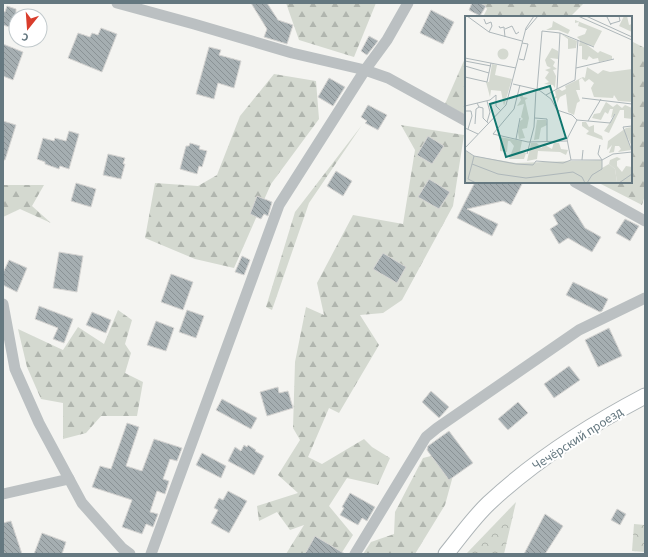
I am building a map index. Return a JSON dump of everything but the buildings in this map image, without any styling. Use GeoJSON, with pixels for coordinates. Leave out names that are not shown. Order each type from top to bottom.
{"type":"FeatureCollection","features":[{"type":"Feature","properties":{"kind":"main road","name":"Чечёрский проезд"},"geometry":{"type":"LineString","coordinates":[[446,554],[488,504],[535,463],[553,450],[645,396]]}},
{"type":"Feature","properties":{"kind":"street"},"geometry":{"type":"LineString","coordinates":[[117,3],[292,53],[365,70],[388,78],[465,120]]}},
{"type":"Feature","properties":{"kind":"street"},"geometry":{"type":"LineString","coordinates":[[151,554],[279,205],[365,70],[387,40],[408,3]]}},
{"type":"Feature","properties":{"kind":"street"},"geometry":{"type":"LineString","coordinates":[[577,183],[645,221]]}},
{"type":"Feature","properties":{"kind":"street"},"geometry":{"type":"LineString","coordinates":[[355,554],[426,437],[579,330],[645,298]]}},
{"type":"Feature","properties":{"kind":"street"},"geometry":{"type":"LineString","coordinates":[[3,304],[15,369],[39,423],[82,503],[122,548],[130,554]]}},
{"type":"Feature","properties":{"kind":"street"},"geometry":{"type":"LineString","coordinates":[[3,494],[69,479]]}},
{"type":"Feature","properties":{"kind":"green space"},"geometry":{"type":"Polygon","coordinates":[[[286,3],[376,3],[354,57],[299,40],[286,3]]]}},
{"type":"Feature","properties":{"kind":"green space"},"geometry":{"type":"Polygon","coordinates":[[[483,3],[584,3],[571,16],[484,16],[487,9],[483,3]]]}},
{"type":"Feature","properties":{"kind":"green space"},"geometry":{"type":"Polygon","coordinates":[[[632,42],[645,48],[645,195],[642,205],[599,183],[632,183],[632,42]]]}},
{"type":"Feature","properties":{"kind":"green space"},"geometry":{"type":"Polygon","coordinates":[[[465,58],[465,114],[445,104],[465,58]]]}},
{"type":"Feature","properties":{"kind":"green space"},"geometry":{"type":"Polygon","coordinates":[[[274,74],[316,81],[319,119],[271,184],[234,268],[195,259],[145,238],[155,183],[198,186],[217,175],[240,116],[274,74]]]}},
{"type":"Feature","properties":{"kind":"green space"},"geometry":{"type":"Polygon","coordinates":[[[362,125],[309,203],[272,310],[266,307],[295,212],[362,125]]]}},
{"type":"Feature","properties":{"kind":"green space"},"geometry":{"type":"Polygon","coordinates":[[[401,125],[464,135],[453,206],[402,300],[383,313],[360,315],[379,345],[339,413],[329,408],[308,457],[322,464],[364,439],[372,447],[390,458],[378,485],[347,478],[329,506],[353,535],[341,554],[286,554],[304,525],[290,530],[277,512],[259,521],[257,506],[298,493],[278,475],[300,440],[293,428],[295,362],[306,307],[324,315],[317,283],[353,215],[403,224],[415,150],[401,125]]]}},
{"type":"Feature","properties":{"kind":"green space"},"geometry":{"type":"Polygon","coordinates":[[[3,185],[44,185],[32,206],[51,223],[20,209],[3,217],[3,185]]]}},
{"type":"Feature","properties":{"kind":"green space"},"geometry":{"type":"Polygon","coordinates":[[[118,310],[132,320],[125,344],[131,353],[125,373],[143,382],[137,416],[101,416],[86,433],[63,439],[63,403],[41,399],[27,367],[18,329],[63,350],[78,327],[104,344],[118,310]]]}},
{"type":"Feature","properties":{"kind":"green space"},"geometry":{"type":"Polygon","coordinates":[[[439,454],[454,472],[445,505],[415,554],[363,554],[371,542],[394,534],[395,512],[423,458],[439,454]]]}},
{"type":"Feature","properties":{"kind":"green space"},"geometry":{"type":"Polygon","coordinates":[[[516,502],[504,554],[466,554],[516,502]]]}},
{"type":"Feature","properties":{"kind":"green space"},"geometry":{"type":"Polygon","coordinates":[[[634,524],[645,525],[645,552],[632,551],[634,524]]]}}]}
